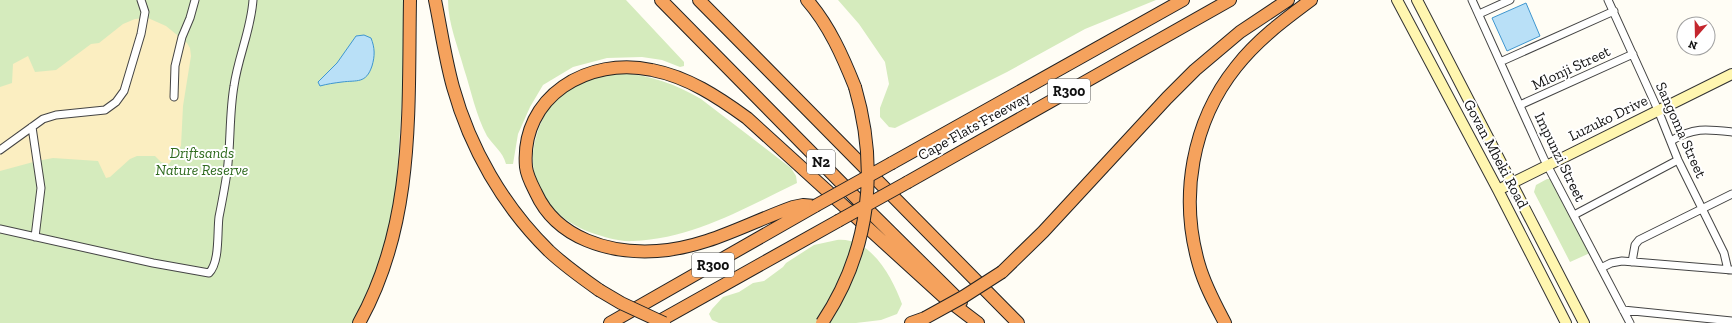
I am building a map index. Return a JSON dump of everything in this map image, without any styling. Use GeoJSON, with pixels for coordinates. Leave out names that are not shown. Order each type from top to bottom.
{"type":"FeatureCollection","features":[{"type":"Feature","properties":{"kind":"highway"},"geometry":{"type":"LineString","coordinates":[[359,323],[386,262],[403,191],[407,132],[410,0]]}},
{"type":"Feature","properties":{"kind":"highway"},"geometry":{"type":"LineString","coordinates":[[435,0],[453,86],[469,134],[491,177],[520,218],[548,250],[570,269],[599,290],[621,303],[664,323]]}},
{"type":"Feature","properties":{"kind":"highway","name":"N2"},"geometry":{"type":"LineString","coordinates":[[661,0],[982,323]]}},
{"type":"Feature","properties":{"kind":"highway","name":"N2"},"geometry":{"type":"LineString","coordinates":[[698,0],[1018,323]]}},
{"type":"Feature","properties":{"kind":"highway"},"geometry":{"type":"LineString","coordinates":[[807,0],[829,31],[855,87],[865,127],[868,154],[868,179],[863,226],[850,271],[822,323]]}},
{"type":"Feature","properties":{"kind":"highway","name":"Cape Flats Freeway"},"geometry":{"type":"LineString","coordinates":[[815,206],[1183,0]]}},
{"type":"Feature","properties":{"kind":"highway","name":"Cape Flats Freeway"},"geometry":{"type":"LineString","coordinates":[[656,323],[1230,0]]}},
{"type":"Feature","properties":{"kind":"highway"},"geometry":{"type":"LineString","coordinates":[[911,323],[925,318],[963,297],[1002,272],[1039,237],[1167,98],[1195,70],[1240,32],[1288,0]]}},
{"type":"Feature","properties":{"kind":"highway"},"geometry":{"type":"LineString","coordinates":[[1225,323],[1204,280],[1192,235],[1190,218],[1190,189],[1196,148],[1210,108],[1222,86],[1236,67],[1264,37],[1311,0]]}},
{"type":"Feature","properties":{"kind":"highway"},"geometry":{"type":"LineString","coordinates":[[815,206],[803,205],[793,207],[727,234],[675,249],[646,252],[616,250],[578,237],[550,216],[542,206],[526,168],[529,135],[537,114],[552,95],[562,86],[580,76],[604,69],[622,67],[652,70],[674,76],[697,86],[722,100],[747,118],[945,298],[978,323]]}},
{"type":"Feature","properties":{"kind":"highway","name":"R300"},"geometry":{"type":"LineString","coordinates":[[610,323],[815,206]]}},
{"type":"Feature","properties":{"kind":"main road","name":"Govan Mbeki Road"},"geometry":{"type":"LineString","coordinates":[[1397,0],[1498,190],[1566,323]]}},
{"type":"Feature","properties":{"kind":"main road","name":"Govan Mbeki Road"},"geometry":{"type":"LineString","coordinates":[[1417,0],[1584,323]]}},
{"type":"Feature","properties":{"kind":"main road","name":"Luzuko Drive"},"geometry":{"type":"LineString","coordinates":[[1498,190],[1732,74]]}},
{"type":"Feature","properties":{"kind":"street"},"geometry":{"type":"LineString","coordinates":[[0,150],[43,119],[105,110],[116,102],[124,91],[141,34],[145,12],[141,0]]}},
{"type":"Feature","properties":{"kind":"street"},"geometry":{"type":"LineString","coordinates":[[174,97],[175,66],[180,44],[195,0]]}},
{"type":"Feature","properties":{"kind":"street"},"geometry":{"type":"LineString","coordinates":[[0,229],[153,263],[209,273],[213,270],[217,247],[218,226],[227,171],[233,88],[252,17],[253,0]]}},
{"type":"Feature","properties":{"kind":"street","name":"Impunzi Street"},"geometry":{"type":"LineString","coordinates":[[1472,0],[1548,165],[1630,323]]}},
{"type":"Feature","properties":{"kind":"street"},"geometry":{"type":"LineString","coordinates":[[1479,14],[1510,0]]}},
{"type":"Feature","properties":{"kind":"street","name":"Sangoma Street"},"geometry":{"type":"LineString","coordinates":[[1608,0],[1658,110],[1678,160],[1724,253],[1730,270]]}},
{"type":"Feature","properties":{"kind":"street"},"geometry":{"type":"LineString","coordinates":[[1500,62],[1614,12]]}},
{"type":"Feature","properties":{"kind":"street","name":"Mlonji Street"},"geometry":{"type":"LineString","coordinates":[[1520,105],[1633,54]]}},
{"type":"Feature","properties":{"kind":"street"},"geometry":{"type":"LineString","coordinates":[[32,127],[41,188],[35,237]]}},
{"type":"Feature","properties":{"kind":"street"},"geometry":{"type":"LineString","coordinates":[[1671,141],[1696,130],[1732,132]]}},
{"type":"Feature","properties":{"kind":"street"},"geometry":{"type":"LineString","coordinates":[[1574,215],[1678,160]]}},
{"type":"Feature","properties":{"kind":"street"},"geometry":{"type":"LineString","coordinates":[[1632,262],[1636,245],[1639,240],[1732,194]]}},
{"type":"Feature","properties":{"kind":"street"},"geometry":{"type":"LineString","coordinates":[[1601,268],[1617,262],[1632,262],[1653,265],[1730,270]]}},
{"type":"Feature","properties":{"kind":"street"},"geometry":{"type":"LineString","coordinates":[[1623,310],[1732,321]]}},
{"type":"Feature","properties":{"kind":"green space","name":"Driftsands Nature Reserve"},"geometry":{"type":"Polygon","coordinates":[[[0,0],[404,0],[404,66],[394,226],[358,323],[0,323],[0,0]]]}},
{"type":"Feature","properties":{"kind":"green space"},"geometry":{"type":"Polygon","coordinates":[[[448,0],[626,0],[684,62],[684,66],[680,67],[662,60],[642,57],[607,58],[573,67],[543,85],[530,107],[518,134],[513,164],[506,164],[500,152],[487,136],[477,112],[451,26],[448,0]]]}},
{"type":"Feature","properties":{"kind":"green space"},"geometry":{"type":"Polygon","coordinates":[[[838,0],[1156,0],[1085,29],[1007,72],[895,128],[889,127],[880,117],[880,108],[889,84],[885,62],[859,24],[838,0]]]}},
{"type":"Feature","properties":{"kind":"green space"},"geometry":{"type":"Polygon","coordinates":[[[621,73],[662,81],[701,99],[791,168],[796,176],[797,183],[718,221],[676,235],[633,241],[617,240],[592,233],[577,226],[563,217],[552,207],[543,195],[536,181],[533,167],[533,151],[537,134],[543,118],[549,108],[566,90],[581,82],[605,75],[621,73]]]}},
{"type":"Feature","properties":{"kind":"green space"},"geometry":{"type":"Polygon","coordinates":[[[1547,179],[1552,179],[1590,253],[1570,262],[1534,192],[1536,185],[1547,179]]]}},
{"type":"Feature","properties":{"kind":"green space"},"geometry":{"type":"Polygon","coordinates":[[[837,240],[849,241],[860,245],[870,252],[878,261],[886,271],[902,304],[897,314],[881,320],[856,323],[719,323],[712,320],[709,314],[723,297],[739,292],[753,283],[764,281],[786,263],[814,245],[837,240]]]}},
{"type":"Feature","properties":{"kind":"sand"},"geometry":{"type":"Polygon","coordinates":[[[148,18],[166,26],[187,43],[190,48],[191,56],[183,106],[181,146],[169,164],[161,162],[155,156],[137,156],[130,159],[110,177],[106,178],[98,161],[53,158],[0,171],[0,87],[12,83],[13,64],[28,56],[35,72],[56,70],[91,44],[99,43],[123,24],[135,19],[148,18]]]}},
{"type":"Feature","properties":{"kind":"water"},"geometry":{"type":"Polygon","coordinates":[[[1526,3],[1540,36],[1507,51],[1492,18],[1526,3]]]}},
{"type":"Feature","properties":{"kind":"water"},"geometry":{"type":"Polygon","coordinates":[[[364,35],[371,38],[374,52],[372,66],[367,76],[357,81],[333,83],[320,86],[318,82],[337,63],[356,36],[364,35]]]}}]}
